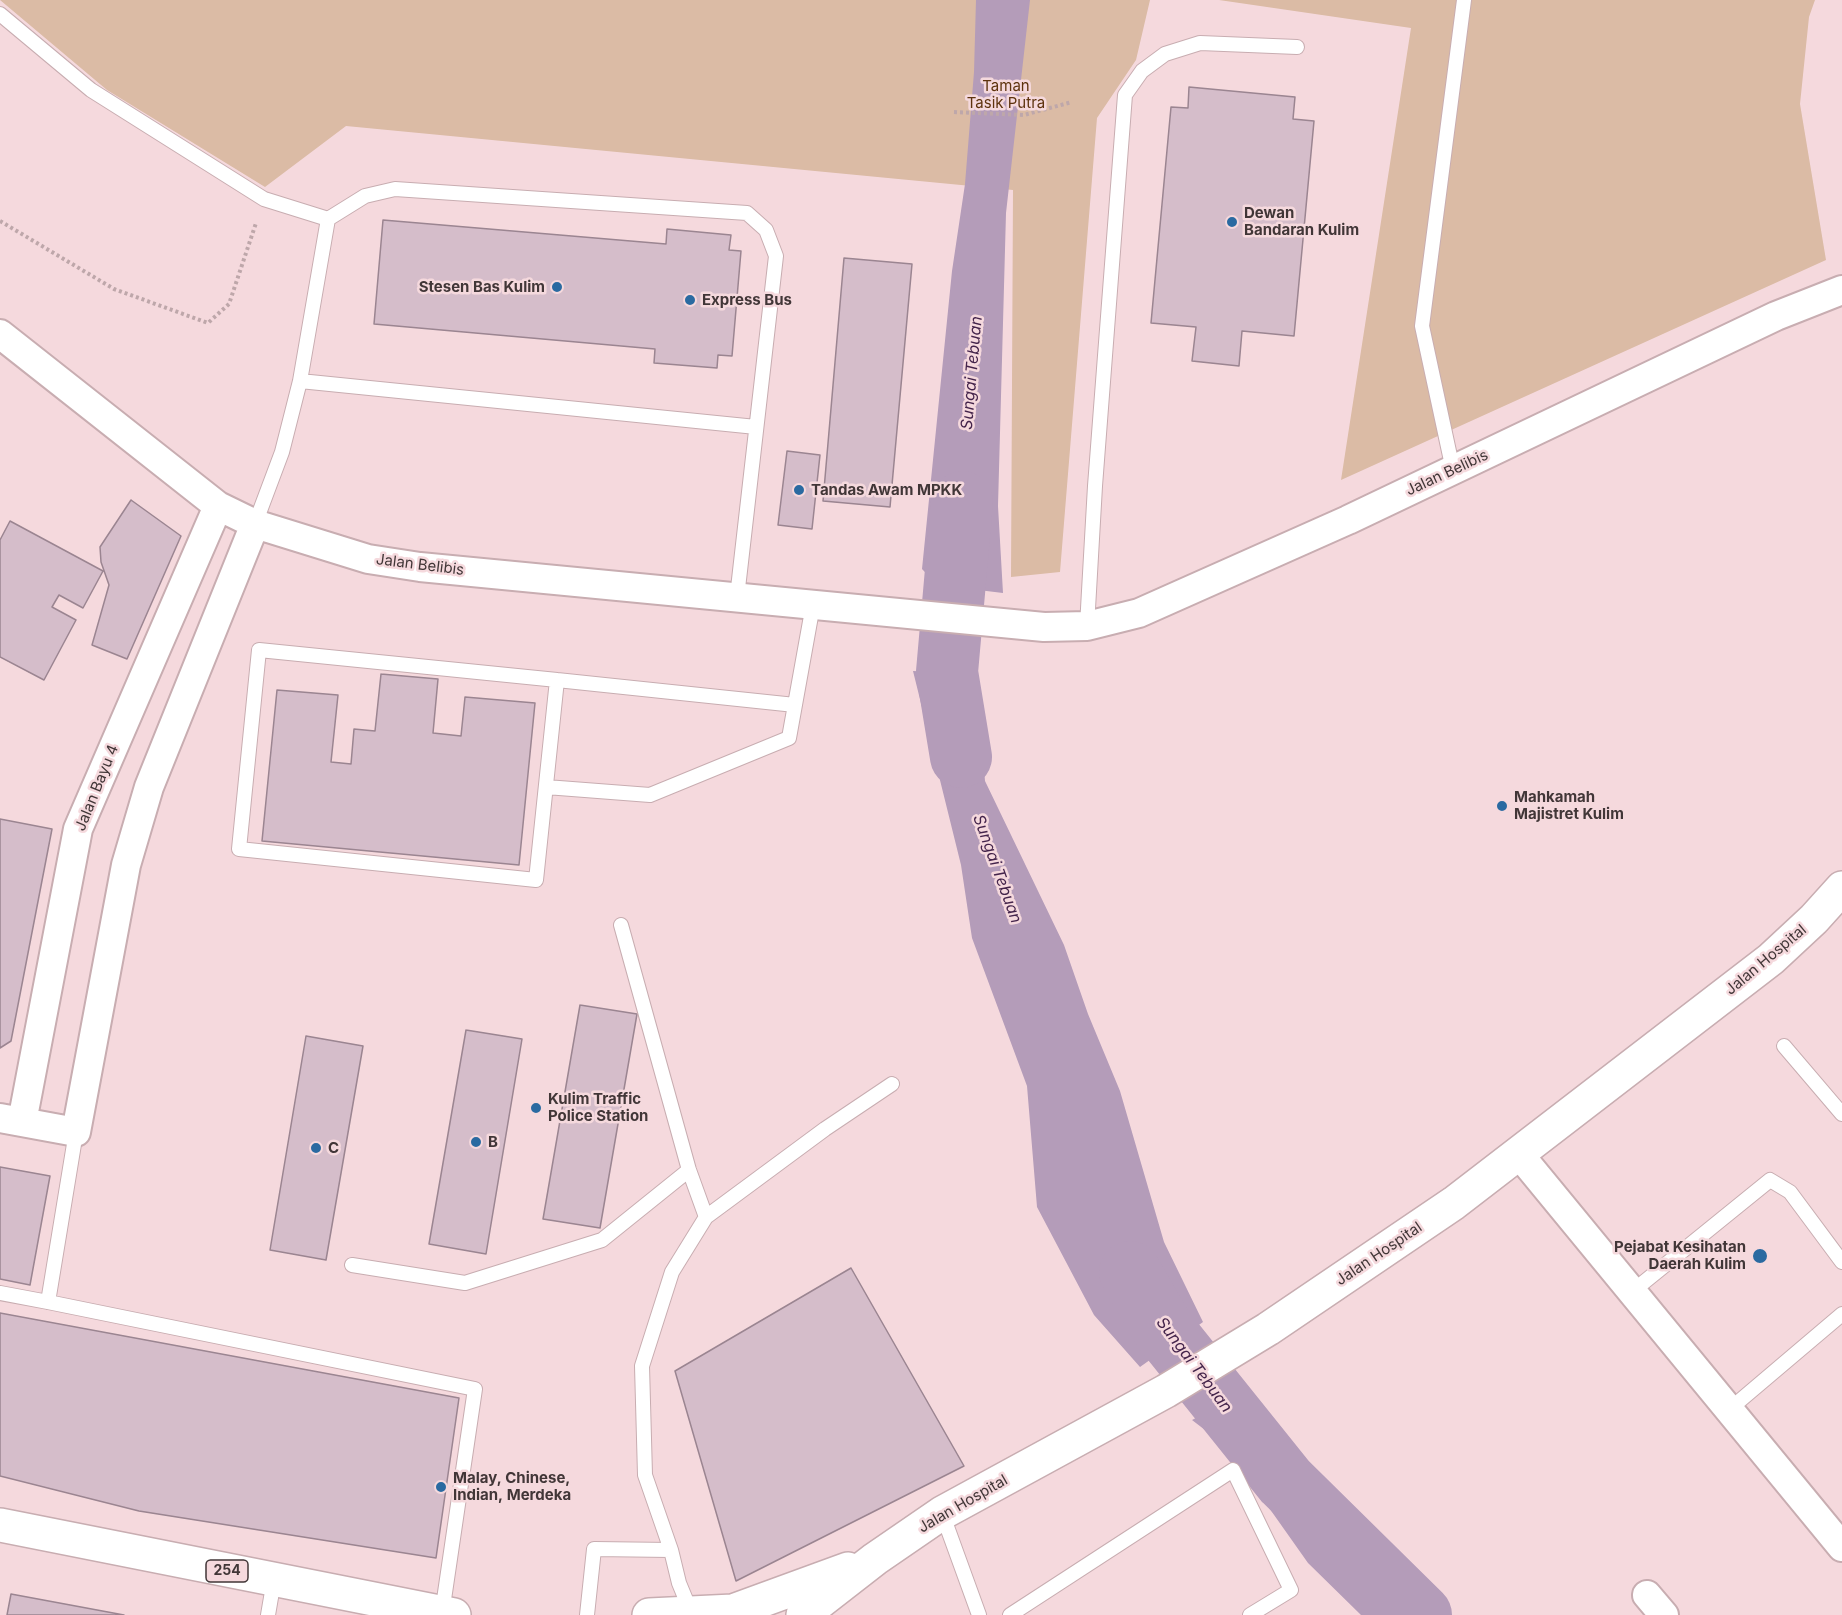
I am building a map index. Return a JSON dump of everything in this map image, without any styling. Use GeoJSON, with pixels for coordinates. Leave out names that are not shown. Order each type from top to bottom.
{"type":"FeatureCollection","features":[{"type":"Feature","properties":{"kind":"main road","name":"Jalan Hospital"},"geometry":{"type":"LineString","coordinates":[[803,1615],[875,1559],[942,1513],[1166,1391],[1268,1329],[1454,1203],[1771,959],[1814,919],[1842,888]]}},
{"type":"Feature","properties":{"kind":"main road","name":"254"},"geometry":{"type":"LineString","coordinates":[[0,1526],[448,1614]]}},
{"type":"Feature","properties":{"kind":"main road","name":"Jalan Hospital"},"geometry":{"type":"LineString","coordinates":[[649,1615],[733,1611],[875,1559]]}},
{"type":"Feature","properties":{"kind":"street","name":"Jalan Belibis"},"geometry":{"type":"LineString","coordinates":[[0,334],[218,506],[255,524],[368,559],[420,567],[1044,627],[1088,626],[1139,614],[1348,520],[1776,316],[1842,290]]}},
{"type":"Feature","properties":{"kind":"street","name":"Jalan Bayu 4"},"geometry":{"type":"LineString","coordinates":[[11,1120],[78,829],[218,506]]}},
{"type":"Feature","properties":{"kind":"street"},"geometry":{"type":"LineString","coordinates":[[11,1120],[76,1132],[126,865],[148,787],[255,524]]}},
{"type":"Feature","properties":{"kind":"street"},"geometry":{"type":"LineString","coordinates":[[1518,1153],[1842,1547]]}},
{"type":"Feature","properties":{"kind":"lane"},"geometry":{"type":"LineString","coordinates":[[1453,470],[1422,326],[1464,0]]}},
{"type":"Feature","properties":{"kind":"lane"},"geometry":{"type":"LineString","coordinates":[[0,14],[91,90],[264,199],[328,219]]}},
{"type":"Feature","properties":{"kind":"lane"},"geometry":{"type":"LineString","coordinates":[[1088,626],[1095,486],[1125,95],[1142,71],[1165,54],[1200,43],[1297,47]]}},
{"type":"Feature","properties":{"kind":"lane"},"geometry":{"type":"LineString","coordinates":[[255,524],[282,452],[300,381],[328,219],[365,196],[395,189],[747,213],[766,230],[776,256],[736,597]]}},
{"type":"Feature","properties":{"kind":"lane"},"geometry":{"type":"LineString","coordinates":[[300,381],[756,427]]}},
{"type":"Feature","properties":{"kind":"lane"},"geometry":{"type":"LineString","coordinates":[[546,787],[650,795],[789,738],[813,605]]}},
{"type":"Feature","properties":{"kind":"lane"},"geometry":{"type":"LineString","coordinates":[[557,680],[536,880],[239,849],[259,650],[557,680],[795,705]]}},
{"type":"Feature","properties":{"kind":"lane"},"geometry":{"type":"LineString","coordinates":[[621,925],[689,1170],[706,1217]]}},
{"type":"Feature","properties":{"kind":"lane"},"geometry":{"type":"LineString","coordinates":[[1784,1046],[1842,1114]]}},
{"type":"Feature","properties":{"kind":"lane"},"geometry":{"type":"LineString","coordinates":[[691,1612],[679,1583],[671,1550],[645,1475],[642,1366],[672,1272],[706,1217],[825,1129],[892,1084]]}},
{"type":"Feature","properties":{"kind":"lane"},"geometry":{"type":"LineString","coordinates":[[48,1302],[76,1132]]}},
{"type":"Feature","properties":{"kind":"lane"},"geometry":{"type":"LineString","coordinates":[[352,1265],[465,1283],[602,1240],[689,1170]]}},
{"type":"Feature","properties":{"kind":"lane"},"geometry":{"type":"LineString","coordinates":[[1633,1291],[1770,1180],[1790,1192],[1842,1262]]}},
{"type":"Feature","properties":{"kind":"lane"},"geometry":{"type":"LineString","coordinates":[[0,1293],[475,1389],[448,1614]]}},
{"type":"Feature","properties":{"kind":"lane"},"geometry":{"type":"LineString","coordinates":[[1730,1409],[1842,1314]]}},
{"type":"Feature","properties":{"kind":"lane"},"geometry":{"type":"LineString","coordinates":[[1010,1615],[1233,1470],[1292,1590],[1250,1615]]}},
{"type":"Feature","properties":{"kind":"lane"},"geometry":{"type":"LineString","coordinates":[[942,1513],[980,1615]]}},
{"type":"Feature","properties":{"kind":"lane"},"geometry":{"type":"LineString","coordinates":[[587,1615],[594,1549],[671,1550]]}},
{"type":"Feature","properties":{"kind":"lane"},"geometry":{"type":"LineString","coordinates":[[268,1615],[274,1580]]}},
{"type":"Feature","properties":{"kind":"path"},"geometry":{"type":"LineString","coordinates":[[954,112],[1024,116],[1072,102]]}},
{"type":"Feature","properties":{"kind":"path"},"geometry":{"type":"LineString","coordinates":[[0,221],[114,289],[208,323],[229,304],[264,199]]}},
{"type":"Feature","properties":{"kind":"green space","name":"Taman Tasik Putra"},"geometry":{"type":"Polygon","coordinates":[[[0,0],[1150,0],[1136,60],[1097,118],[1060,572],[1011,577],[1013,190],[346,126],[265,187],[107,90],[0,0]]]}},
{"type":"Feature","properties":{"kind":"green space"},"geometry":{"type":"Polygon","coordinates":[[[1219,0],[1815,0],[1809,17],[1800,104],[1826,260],[1341,480],[1411,28],[1219,0]]]}},
{"type":"Feature","properties":{"kind":"water"},"geometry":{"type":"Polygon","coordinates":[[[976,0],[1030,0],[1006,213],[998,506],[1003,593],[937,585],[922,569],[952,271],[965,184],[974,72],[976,0]]]}},
{"type":"Feature","properties":{"kind":"water"},"geometry":{"type":"Polygon","coordinates":[[[913,671],[976,674],[985,781],[1064,945],[1088,1014],[1120,1091],[1164,1242],[1203,1322],[1140,1367],[1094,1315],[1037,1207],[1027,1086],[972,938],[961,865],[913,671]]]}},
{"type":"Feature","properties":{"kind":"water"},"geometry":{"type":"Polygon","coordinates":[[[1235,1398],[1285,1481],[1409,1615],[1361,1615],[1308,1563],[1255,1488],[1235,1453],[1192,1420],[1235,1398]]]}},
{"type":"Feature","properties":{"kind":"building","name":"Dewan Bandaran Kulim"},"geometry":{"type":"Polygon","coordinates":[[[1189,87],[1295,97],[1293,119],[1314,121],[1294,336],[1242,331],[1239,366],[1192,361],[1196,327],[1151,323],[1171,107],[1188,108],[1189,87]]]}},
{"type":"Feature","properties":{"kind":"building","name":"Stesen Bas Kulim"},"geometry":{"type":"Polygon","coordinates":[[[383,220],[666,244],[667,229],[731,235],[729,250],[741,251],[732,356],[718,355],[717,368],[654,363],[655,349],[374,324],[383,220]]]}},
{"type":"Feature","properties":{"kind":"building"},"geometry":{"type":"Polygon","coordinates":[[[844,258],[912,264],[890,507],[823,501],[844,258]]]}},
{"type":"Feature","properties":{"kind":"building","name":"Tandas Awam MPKK"},"geometry":{"type":"Polygon","coordinates":[[[787,451],[820,455],[812,529],[778,525],[787,451]]]}},
{"type":"Feature","properties":{"kind":"building"},"geometry":{"type":"Polygon","coordinates":[[[131,500],[181,536],[127,659],[92,645],[109,585],[101,562],[100,547],[131,500]]]}},
{"type":"Feature","properties":{"kind":"building"},"geometry":{"type":"Polygon","coordinates":[[[10,521],[103,571],[83,608],[59,595],[52,607],[76,620],[44,680],[0,657],[0,540],[10,521]]]}},
{"type":"Feature","properties":{"kind":"building"},"geometry":{"type":"Polygon","coordinates":[[[381,674],[438,679],[433,733],[461,736],[465,697],[535,703],[519,865],[262,841],[277,690],[338,695],[331,762],[351,764],[354,729],[375,731],[381,674]]]}},
{"type":"Feature","properties":{"kind":"building"},"geometry":{"type":"Polygon","coordinates":[[[0,819],[52,829],[11,1041],[0,1048],[0,819]]]}},
{"type":"Feature","properties":{"kind":"building"},"geometry":{"type":"Polygon","coordinates":[[[580,1005],[637,1014],[600,1228],[543,1219],[580,1005]]]}},
{"type":"Feature","properties":{"kind":"building","name":"B"},"geometry":{"type":"Polygon","coordinates":[[[466,1030],[522,1039],[486,1254],[429,1244],[466,1030]]]}},
{"type":"Feature","properties":{"kind":"building","name":"C"},"geometry":{"type":"Polygon","coordinates":[[[306,1036],[363,1046],[326,1260],[270,1250],[306,1036]]]}},
{"type":"Feature","properties":{"kind":"building"},"geometry":{"type":"Polygon","coordinates":[[[0,1167],[50,1176],[30,1285],[0,1279],[0,1167]]]}},
{"type":"Feature","properties":{"kind":"building"},"geometry":{"type":"Polygon","coordinates":[[[851,1268],[964,1466],[736,1581],[675,1371],[851,1268]]]}},
{"type":"Feature","properties":{"kind":"building"},"geometry":{"type":"Polygon","coordinates":[[[0,1313],[459,1398],[436,1558],[139,1511],[0,1476],[0,1313]]]}},
{"type":"Feature","properties":{"kind":"building"},"geometry":{"type":"Polygon","coordinates":[[[11,1594],[124,1615],[7,1615],[11,1594]]]}},
{"type":"Feature","properties":{"kind":"waterway","name":"Sungai Tebuan"},"geometry":{"type":"LineString","coordinates":[[961,757],[947,672],[962,502]]}},
{"type":"Feature","properties":{"kind":"waterway","name":"Sungai Tebuan"},"geometry":{"type":"LineString","coordinates":[[1130,1272],[1163,1329],[1285,1481],[1421,1615]]}},
{"type":"Feature","properties":{"kind":"place","name":"Dewan Bandaran Kulim"},"geometry":{"type":"Point","coordinates":[1232,222]}},
{"type":"Feature","properties":{"kind":"place","name":"Stesen Bas Kulim"},"geometry":{"type":"Point","coordinates":[557,287]}},
{"type":"Feature","properties":{"kind":"place","name":"Express Bus"},"geometry":{"type":"Point","coordinates":[690,300]}},
{"type":"Feature","properties":{"kind":"place","name":"Tandas Awam MPKK"},"geometry":{"type":"Point","coordinates":[799,490]}},
{"type":"Feature","properties":{"kind":"place","name":"Mahkamah Majistret Kulim"},"geometry":{"type":"Point","coordinates":[1502,806]}},
{"type":"Feature","properties":{"kind":"place","name":"Kulim Traffic Police Station"},"geometry":{"type":"Point","coordinates":[536,1108]}},
{"type":"Feature","properties":{"kind":"place","name":"B"},"geometry":{"type":"Point","coordinates":[476,1142]}},
{"type":"Feature","properties":{"kind":"place","name":"C"},"geometry":{"type":"Point","coordinates":[316,1148]}},
{"type":"Feature","properties":{"kind":"place","name":"Pejabat Kesihatan Daerah Kulim"},"geometry":{"type":"Point","coordinates":[1760,1256]}},
{"type":"Feature","properties":{"kind":"place","name":"Malay, Chinese, Indian, Merdeka"},"geometry":{"type":"Point","coordinates":[441,1487]}}]}
